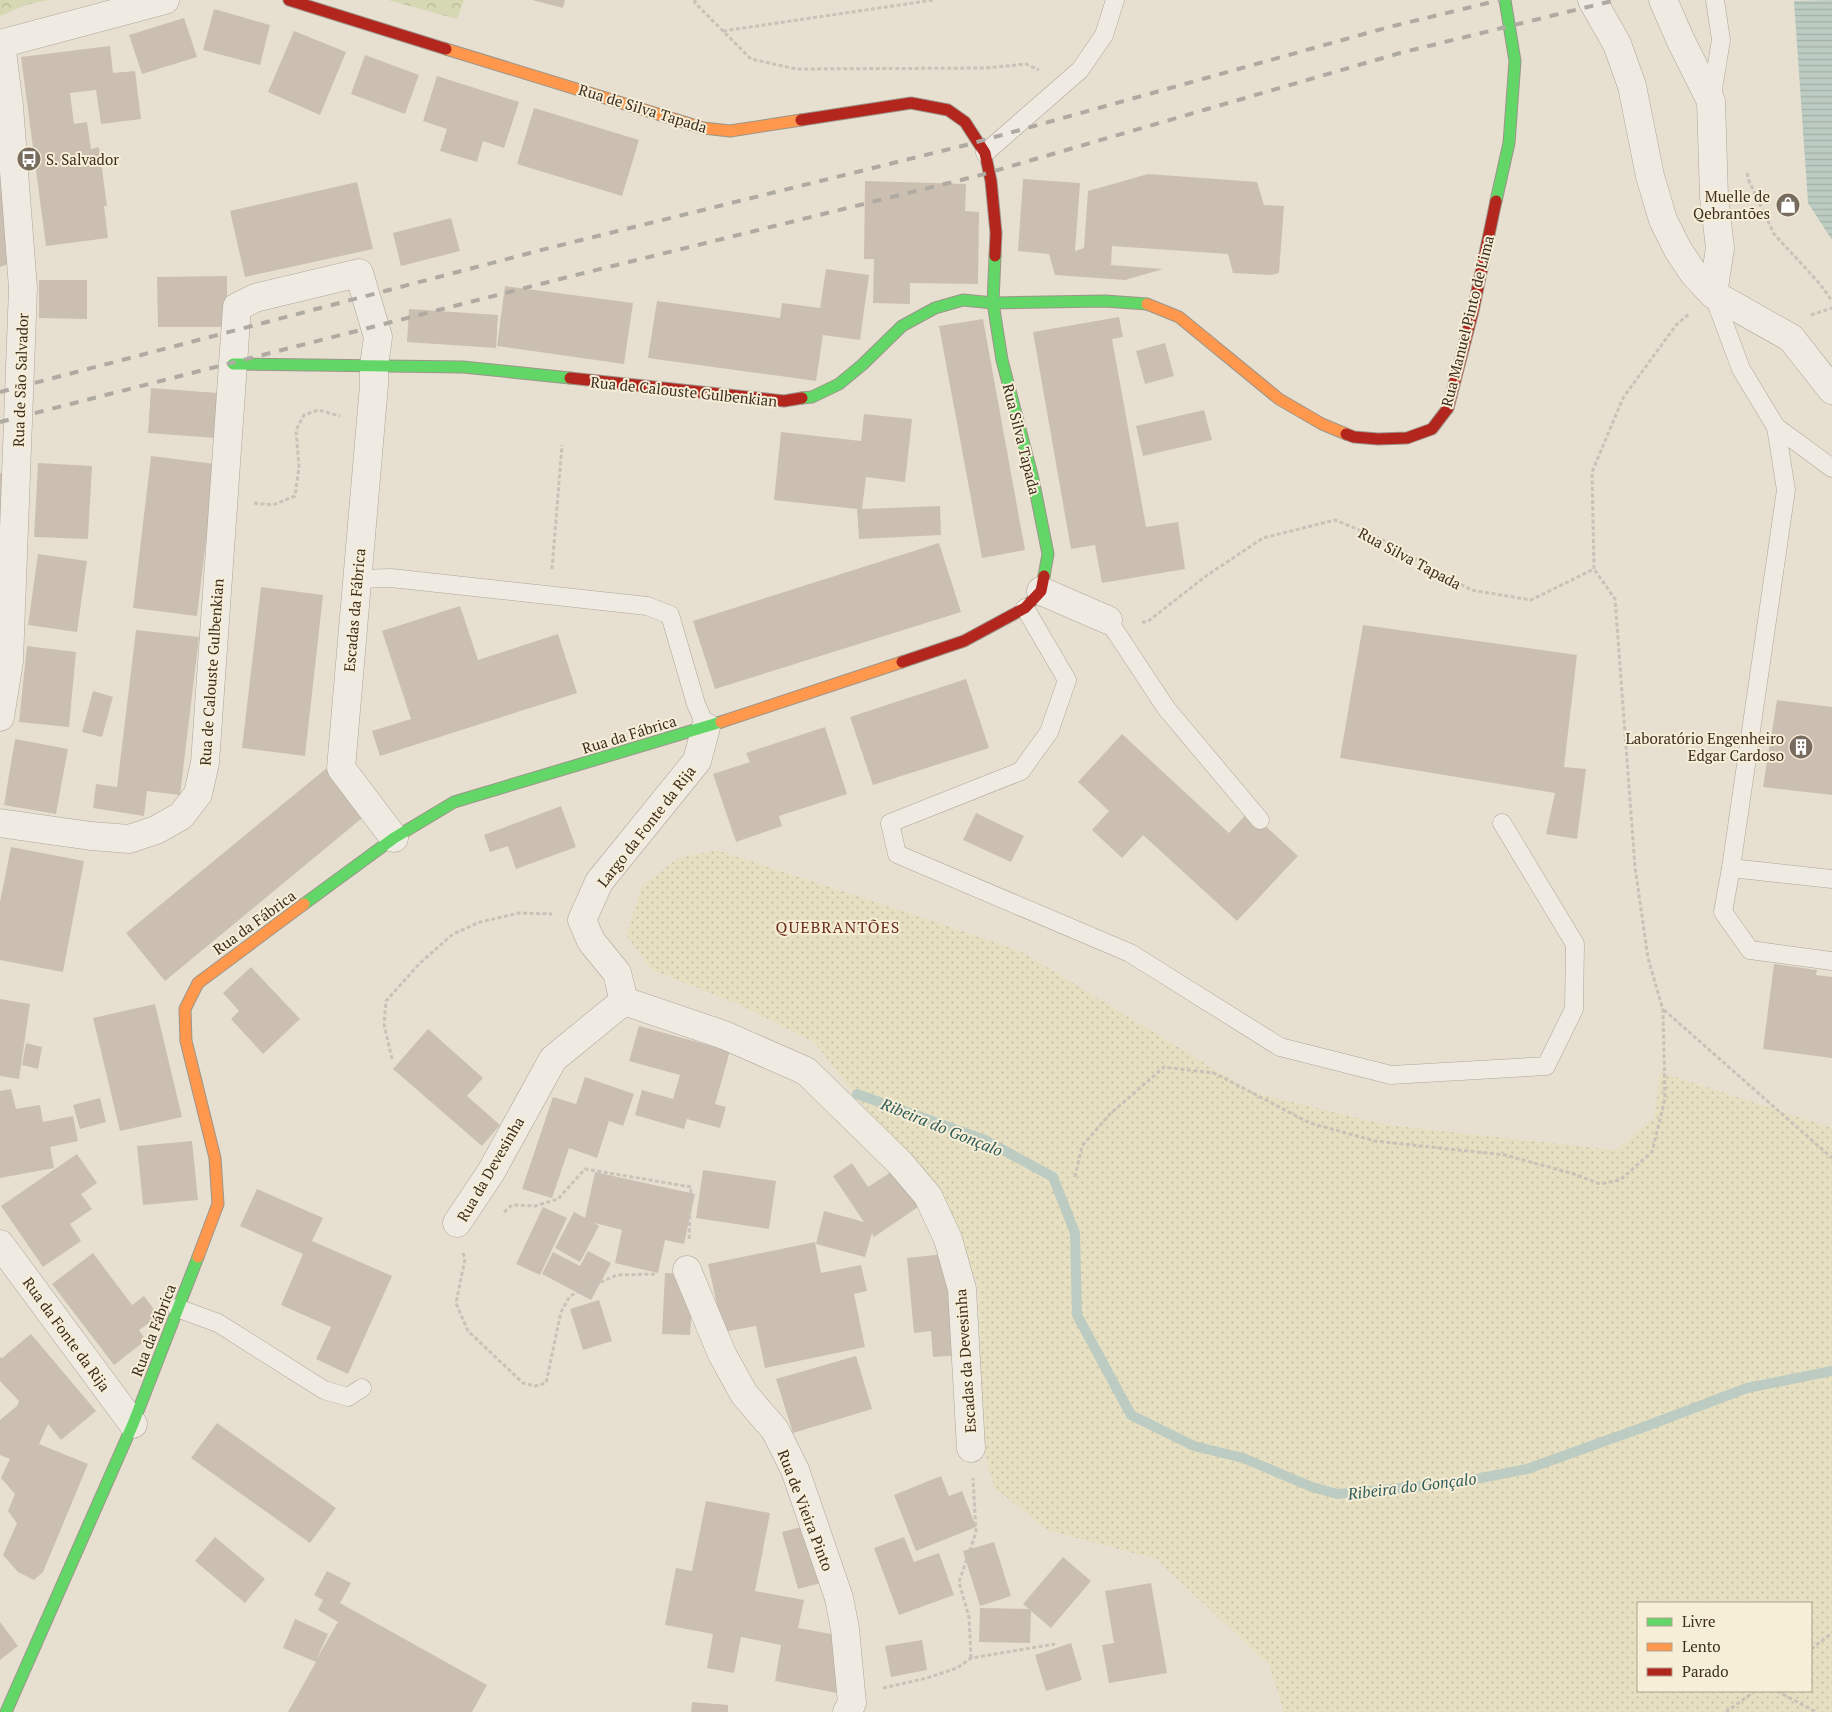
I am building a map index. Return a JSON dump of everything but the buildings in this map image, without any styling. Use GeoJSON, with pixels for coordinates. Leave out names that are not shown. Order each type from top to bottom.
{"type":"FeatureCollection","features":[{"type":"Feature","properties":{"kind":"street"},"geometry":{"type":"LineString","coordinates":[[0,44],[165,0]]}},
{"type":"Feature","properties":{"kind":"street","name":"Rua de Silva Tapada"},"geometry":{"type":"LineString","coordinates":[[289,0],[703,128],[730,131],[911,103],[948,110],[965,122],[985,152],[991,181],[996,233],[993,303]]}},
{"type":"Feature","properties":{"kind":"street","name":"Rua Manuel Pinto de Lima"},"geometry":{"type":"LineString","coordinates":[[993,303],[1105,301],[1148,304],[1179,317],[1279,399],[1322,424],[1354,437],[1378,439],[1407,438],[1432,429],[1448,408],[1472,311],[1509,144],[1515,61],[1505,0]]}},
{"type":"Feature","properties":{"kind":"street"},"geometry":{"type":"LineString","coordinates":[[1592,0],[1617,44],[1632,86],[1650,176],[1663,220],[1678,250],[1694,274],[1713,294],[1792,338],[1832,390]]}},
{"type":"Feature","properties":{"kind":"street"},"geometry":{"type":"LineString","coordinates":[[1663,0],[1710,101],[1714,197],[1720,248],[1713,294]]}},
{"type":"Feature","properties":{"kind":"street","name":"Rua de São Salvador"},"geometry":{"type":"LineString","coordinates":[[0,44],[9,106],[12,288],[10,661],[0,717]]}},
{"type":"Feature","properties":{"kind":"street","name":"Rua de Calouste Gulbenkian"},"geometry":{"type":"LineString","coordinates":[[0,823],[90,836],[129,839],[156,830],[181,816],[198,794],[206,763],[237,307],[255,298],[359,273],[378,337],[374,366]]}},
{"type":"Feature","properties":{"kind":"street","name":"Rua de Calouste Gulbenkian"},"geometry":{"type":"LineString","coordinates":[[233,364],[463,367],[784,401],[812,397],[839,384],[862,365],[902,326],[935,308],[963,300],[993,303]]}},
{"type":"Feature","properties":{"kind":"street","name":"Rua Silva Tapada"},"geometry":{"type":"LineString","coordinates":[[993,303],[1002,360],[1033,479],[1048,554],[1033,599]]}},
{"type":"Feature","properties":{"kind":"street","name":"Escadas da Fábrica"},"geometry":{"type":"LineString","coordinates":[[374,366],[371,425],[356,579],[341,768],[394,838]]}},
{"type":"Feature","properties":{"kind":"street"},"geometry":{"type":"LineString","coordinates":[[1033,599],[1108,620]]}},
{"type":"Feature","properties":{"kind":"street","name":"Rua da Fábrica"},"geometry":{"type":"LineString","coordinates":[[6,1712],[133,1424],[218,1204],[215,1158],[186,1042],[185,1009],[198,983],[394,838],[454,802],[706,727],[964,641],[1033,599]]}},
{"type":"Feature","properties":{"kind":"street","name":"Largo da Fonte da Rija"},"geometry":{"type":"LineString","coordinates":[[582,920],[599,882],[697,761],[706,727]]}},
{"type":"Feature","properties":{"kind":"street"},"geometry":{"type":"LineString","coordinates":[[582,920],[591,941],[617,973],[624,1001]]}},
{"type":"Feature","properties":{"kind":"street","name":"Rua da Devesinha"},"geometry":{"type":"LineString","coordinates":[[456,1223],[490,1172],[553,1059],[624,1001]]}},
{"type":"Feature","properties":{"kind":"street","name":"Escadas da Devesinha"},"geometry":{"type":"LineString","coordinates":[[624,1001],[724,1035],[806,1072],[900,1163],[928,1196],[948,1239],[962,1288],[971,1448]]}},
{"type":"Feature","properties":{"kind":"street","name":"Rua da Fonte da Rija"},"geometry":{"type":"LineString","coordinates":[[0,1244],[133,1424]]}},
{"type":"Feature","properties":{"kind":"street","name":"Rua de Vieira Pinto"},"geometry":{"type":"LineString","coordinates":[[687,1270],[722,1354],[744,1394],[775,1430],[795,1470],[839,1598],[845,1629],[849,1708]]}},
{"type":"Feature","properties":{"kind":"lane"},"geometry":{"type":"LineString","coordinates":[[985,152],[1080,70],[1104,34],[1115,0]]}},
{"type":"Feature","properties":{"kind":"lane"},"geometry":{"type":"LineString","coordinates":[[1710,101],[1721,40],[1715,0]]}},
{"type":"Feature","properties":{"kind":"lane"},"geometry":{"type":"LineString","coordinates":[[1713,294],[1741,369],[1776,427],[1786,490],[1723,912],[1750,950],[1832,961]]}},
{"type":"Feature","properties":{"kind":"lane"},"geometry":{"type":"LineString","coordinates":[[1776,427],[1832,468]]}},
{"type":"Feature","properties":{"kind":"lane"},"geometry":{"type":"LineString","coordinates":[[356,579],[391,578],[647,606],[670,615],[696,704],[706,727]]}},
{"type":"Feature","properties":{"kind":"lane"},"geometry":{"type":"LineString","coordinates":[[1033,599],[1067,680],[1049,732],[1021,771],[890,823],[896,854],[1130,953],[1280,1047],[1391,1074],[1546,1066],[1574,1009],[1575,944],[1502,823]]}},
{"type":"Feature","properties":{"kind":"lane"},"geometry":{"type":"LineString","coordinates":[[1108,620],[1166,708],[1260,820]]}},
{"type":"Feature","properties":{"kind":"lane"},"geometry":{"type":"LineString","coordinates":[[1731,868],[1832,879]]}},
{"type":"Feature","properties":{"kind":"lane"},"geometry":{"type":"LineString","coordinates":[[177,1308],[218,1323],[324,1390],[348,1397],[362,1388]]}},
{"type":"Feature","properties":{"kind":"path"},"geometry":{"type":"LineString","coordinates":[[695,0],[722,31],[751,59],[796,69],[986,68],[1026,64],[1045,73],[1061,87]]}},
{"type":"Feature","properties":{"kind":"path"},"geometry":{"type":"LineString","coordinates":[[722,31],[933,0]]}},
{"type":"Feature","properties":{"kind":"path"},"geometry":{"type":"LineString","coordinates":[[1747,171],[1748,181],[1774,234],[1820,284],[1832,301]]}},
{"type":"Feature","properties":{"kind":"path"},"geometry":{"type":"LineString","coordinates":[[1075,1177],[1082,1146],[1110,1114],[1164,1067],[1214,1073],[1310,1123],[1375,1141],[1505,1155],[1574,1174],[1600,1184],[1620,1180],[1652,1152],[1666,1099],[1663,1010],[1648,958],[1635,867],[1615,598],[1594,569],[1592,472],[1624,398],[1676,325],[1713,294]]}},
{"type":"Feature","properties":{"kind":"path"},"geometry":{"type":"LineString","coordinates":[[1807,316],[1832,308]]}},
{"type":"Feature","properties":{"kind":"path"},"geometry":{"type":"LineString","coordinates":[[224,500],[273,505],[295,496],[299,467],[296,430],[304,416],[318,410],[371,425]]}},
{"type":"Feature","properties":{"kind":"path"},"geometry":{"type":"LineString","coordinates":[[550,595],[562,445]]}},
{"type":"Feature","properties":{"kind":"path","name":"Rua Silva Tapada"},"geometry":{"type":"LineString","coordinates":[[1108,620],[1147,622],[1206,576],[1262,538],[1335,520],[1381,539],[1471,590],[1531,600],[1594,569]]}},
{"type":"Feature","properties":{"kind":"path"},"geometry":{"type":"LineString","coordinates":[[392,1059],[384,1024],[386,1001],[420,963],[453,934],[480,922],[519,913],[548,914],[582,920]]}},
{"type":"Feature","properties":{"kind":"path"},"geometry":{"type":"LineString","coordinates":[[1663,1010],[1832,1158]]}},
{"type":"Feature","properties":{"kind":"path"},"geometry":{"type":"LineString","coordinates":[[499,1217],[512,1205],[535,1206],[558,1199],[585,1169],[691,1187],[687,1270]]}},
{"type":"Feature","properties":{"kind":"path","name":"Rua da Devesinha"},"geometry":{"type":"LineString","coordinates":[[456,1223],[465,1259],[456,1303],[468,1331],[523,1383],[535,1386],[546,1383],[561,1312],[570,1296],[617,1275],[659,1274],[687,1270]]}},
{"type":"Feature","properties":{"kind":"path","name":"Escadas da Devesinha"},"geometry":{"type":"LineString","coordinates":[[971,1448],[976,1532],[959,1582],[968,1617],[971,1658]]}},
{"type":"Feature","properties":{"kind":"path"},"geometry":{"type":"LineString","coordinates":[[1812,1648],[1832,1633]]}},
{"type":"Feature","properties":{"kind":"path"},"geometry":{"type":"LineString","coordinates":[[849,1708],[884,1688],[927,1678],[957,1668],[971,1658],[1055,1644]]}},
{"type":"Feature","properties":{"kind":"path"},"geometry":{"type":"LineString","coordinates":[[1726,1712],[1754,1692]]}},
{"type":"Feature","properties":{"kind":"path"},"geometry":{"type":"LineString","coordinates":[[1779,1692],[1816,1712]]}},
{"type":"Feature","properties":{"kind":"shaded area"},"geometry":{"type":"Polygon","coordinates":[[[1832,0],[1832,240],[1808,203],[1794,1],[1832,0]]]}},
{"type":"Feature","properties":{"kind":"shaded area"},"geometry":{"type":"Polygon","coordinates":[[[716,850],[910,913],[1022,952],[1252,1092],[1387,1125],[1616,1150],[1654,1118],[1660,1072],[1832,1128],[1832,1712],[1284,1712],[1269,1665],[1156,1559],[1047,1530],[994,1487],[982,1441],[978,1284],[925,1184],[814,1042],[738,1004],[652,970],[626,935],[642,886],[678,858],[716,850]]]}},
{"type":"Feature","properties":{"kind":"green space"},"geometry":{"type":"Polygon","coordinates":[[[0,0],[48,0],[26,5],[0,16],[0,0]]]}},
{"type":"Feature","properties":{"kind":"green space"},"geometry":{"type":"Polygon","coordinates":[[[388,0],[464,0],[457,19],[388,0]]]}},
{"type":"Feature","properties":{"kind":"waterway","name":"Ribeira do Gonçalo"},"geometry":{"type":"LineString","coordinates":[[857,1094],[985,1140],[1053,1177],[1075,1233],[1077,1315],[1131,1415],[1194,1446],[1243,1458],[1312,1487],[1337,1494],[1456,1483],[1527,1469],[1747,1388],[1832,1371]]}},
{"type":"Feature","properties":{"kind":"railway"},"geometry":{"type":"LineString","coordinates":[[0,392],[549,248],[966,145],[1389,27],[1500,0]]}},
{"type":"Feature","properties":{"kind":"railway"},"geometry":{"type":"LineString","coordinates":[[0,422],[564,278],[977,176],[1400,53],[1616,0]]}},
{"type":"Feature","properties":{"kind":"traffic: fast"},"geometry":{"type":"LineString","coordinates":[[1496,201],[1509,143],[1515,61],[1505,0]]}},
{"type":"Feature","properties":{"kind":"traffic: fast"},"geometry":{"type":"LineString","coordinates":[[995,256],[993,303],[1002,360],[1033,479],[1048,554],[1044,576]]}},
{"type":"Feature","properties":{"kind":"traffic: fast"},"geometry":{"type":"LineString","coordinates":[[802,398],[812,397],[839,384],[862,365],[902,326],[935,308],[963,300],[993,303],[1105,301],[1147,304]]}},
{"type":"Feature","properties":{"kind":"traffic: fast"},"geometry":{"type":"LineString","coordinates":[[233,364],[463,367],[570,378]]}},
{"type":"Feature","properties":{"kind":"traffic: fast"},"geometry":{"type":"LineString","coordinates":[[304,904],[394,838],[454,802],[721,722]]}},
{"type":"Feature","properties":{"kind":"traffic: fast"},"geometry":{"type":"LineString","coordinates":[[6,1712],[133,1424],[198,1257]]}},
{"type":"Feature","properties":{"kind":"traffic: slow"},"geometry":{"type":"LineString","coordinates":[[446,49],[703,128],[730,131],[801,120]]}},
{"type":"Feature","properties":{"kind":"traffic: slow"},"geometry":{"type":"LineString","coordinates":[[1147,304],[1179,317],[1279,399],[1322,424],[1346,434]]}},
{"type":"Feature","properties":{"kind":"traffic: slow"},"geometry":{"type":"LineString","coordinates":[[721,722],[902,662]]}},
{"type":"Feature","properties":{"kind":"traffic: slow"},"geometry":{"type":"LineString","coordinates":[[198,1257],[218,1204],[215,1158],[186,1041],[185,1009],[198,983],[304,904]]}},
{"type":"Feature","properties":{"kind":"traffic: jam"},"geometry":{"type":"LineString","coordinates":[[289,0],[446,49]]}},
{"type":"Feature","properties":{"kind":"traffic: jam"},"geometry":{"type":"LineString","coordinates":[[801,120],[911,103],[948,110],[965,122],[985,153],[991,181],[996,233],[995,256]]}},
{"type":"Feature","properties":{"kind":"traffic: jam"},"geometry":{"type":"LineString","coordinates":[[1346,434],[1354,437],[1378,439],[1407,438],[1432,429],[1448,408],[1473,311],[1496,201]]}},
{"type":"Feature","properties":{"kind":"traffic: jam"},"geometry":{"type":"LineString","coordinates":[[570,378],[784,401],[802,398]]}},
{"type":"Feature","properties":{"kind":"traffic: jam"},"geometry":{"type":"LineString","coordinates":[[902,662],[964,641],[1025,608],[1041,591],[1044,576]]}},
{"type":"Feature","properties":{"kind":"place","name":"S. Salvador"},"geometry":{"type":"Point","coordinates":[29,159]}},
{"type":"Feature","properties":{"kind":"place","name":"Muelle de Qebrantões"},"geometry":{"type":"Point","coordinates":[1788,205]}},
{"type":"Feature","properties":{"kind":"place","name":"Laboratório Engenheiro Edgar Cardoso"},"geometry":{"type":"Point","coordinates":[1801,747]}},
{"type":"Feature","properties":{"kind":"district","name":"QUEBRANTÕES"},"geometry":{"type":"Point","coordinates":[838,927]}}]}
